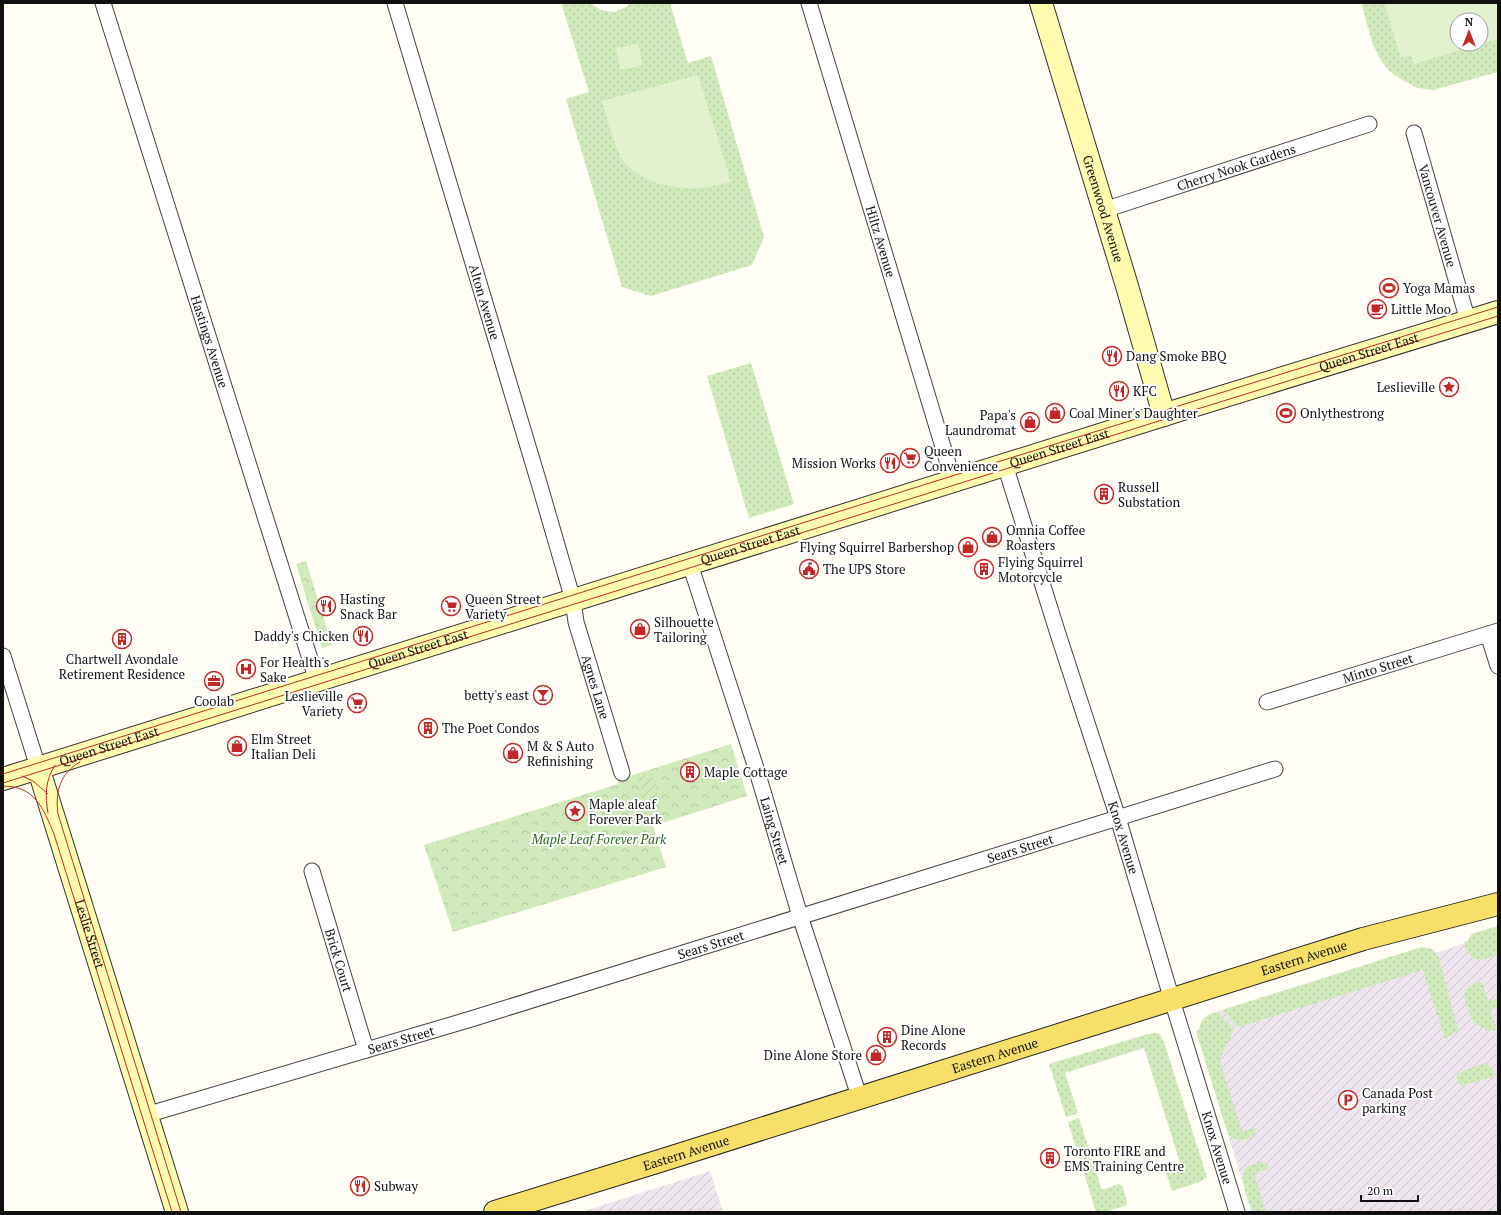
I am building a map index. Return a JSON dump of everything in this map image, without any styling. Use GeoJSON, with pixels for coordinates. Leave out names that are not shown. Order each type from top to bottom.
{"type":"FeatureCollection","features":[{"type":"Feature","properties":{"kind":"main road","name":"Greenwood Avenue"},"geometry":{"type":"LineString","coordinates":[[1041,3],[1164,415]]}},
{"type":"Feature","properties":{"kind":"main road","name":"Queen Street East"},"geometry":{"type":"LineString","coordinates":[[3,779],[953,480],[1498,312]]}},
{"type":"Feature","properties":{"kind":"main road","name":"Leslie Street"},"geometry":{"type":"LineString","coordinates":[[38,767],[177,1212]]}},
{"type":"Feature","properties":{"kind":"main road","name":"Eastern Avenue"},"geometry":{"type":"LineString","coordinates":[[495,1212],[860,1099],[1363,939],[1498,904]]}},
{"type":"Feature","properties":{"kind":"street","name":"Hastings Avenue"},"geometry":{"type":"LineString","coordinates":[[103,3],[317,681]]}},
{"type":"Feature","properties":{"kind":"street","name":"Alton Avenue"},"geometry":{"type":"LineString","coordinates":[[395,3],[573,600]]}},
{"type":"Feature","properties":{"kind":"street","name":"Hiltz Avenue"},"geometry":{"type":"LineString","coordinates":[[809,3],[953,480]]}},
{"type":"Feature","properties":{"kind":"street","name":"Cherry Nook Gardens"},"geometry":{"type":"LineString","coordinates":[[1104,210],[1369,124]]}},
{"type":"Feature","properties":{"kind":"street","name":"Vancouver Avenue"},"geometry":{"type":"LineString","coordinates":[[1414,133],[1468,321]]}},
{"type":"Feature","properties":{"kind":"street","name":"Knox Avenue"},"geometry":{"type":"LineString","coordinates":[[1005,465],[1118,818],[1237,1212]]}},
{"type":"Feature","properties":{"kind":"street","name":"Laing Street"},"geometry":{"type":"LineString","coordinates":[[690,564],[756,768],[800,916],[860,1099]]}},
{"type":"Feature","properties":{"kind":"street","name":"Agnes Lane"},"geometry":{"type":"LineString","coordinates":[[573,600],[576,622],[622,773]]}},
{"type":"Feature","properties":{"kind":"street","name":"Minto Street"},"geometry":{"type":"LineString","coordinates":[[1267,702],[1493,632],[1498,666]]}},
{"type":"Feature","properties":{"kind":"street","name":"Leslie Street"},"geometry":{"type":"LineString","coordinates":[[3,657],[38,767]]}},
{"type":"Feature","properties":{"kind":"street","name":"Sears Street"},"geometry":{"type":"LineString","coordinates":[[146,1115],[471,1019],[1275,769]]}},
{"type":"Feature","properties":{"kind":"street","name":"Brick Court"},"geometry":{"type":"LineString","coordinates":[[312,871],[366,1050]]}},
{"type":"Feature","properties":{"kind":"shaded area","name":"Canada Post parking"},"geometry":{"type":"Polygon","coordinates":[[[1498,926],[1498,1212],[1252,1212],[1196,1031],[1199,1030],[1203,1019],[1207,1015],[1222,1010],[1422,947],[1432,949],[1436,953],[1467,942],[1472,934],[1498,926]]]}},
{"type":"Feature","properties":{"kind":"shaded area"},"geometry":{"type":"Polygon","coordinates":[[[710,1171],[723,1212],[581,1212],[710,1171]]]}},
{"type":"Feature","properties":{"kind":"green space"},"geometry":{"type":"Polygon","coordinates":[[[561,3],[590,3],[601,10],[614,12],[626,7],[630,3],[670,3],[688,63],[711,56],[764,237],[752,265],[651,296],[622,287],[566,99],[589,92],[561,3]]]}},
{"type":"Feature","properties":{"kind":"green space"},"geometry":{"type":"Polygon","coordinates":[[[1361,3],[1498,3],[1498,72],[1433,90],[1418,88],[1404,81],[1389,71],[1380,59],[1372,42],[1361,3]]]}},
{"type":"Feature","properties":{"kind":"green space"},"geometry":{"type":"Polygon","coordinates":[[[1384,3],[1498,3],[1498,39],[1489,42],[1489,12],[1449,12],[1449,52],[1454,52],[1414,64],[1411,55],[1401,58],[1384,3]]]}},
{"type":"Feature","properties":{"kind":"green space"},"geometry":{"type":"Polygon","coordinates":[[[638,44],[643,65],[621,70],[616,48],[638,44]]]}},
{"type":"Feature","properties":{"kind":"green space"},"geometry":{"type":"Polygon","coordinates":[[[698,75],[731,182],[705,187],[688,188],[659,184],[641,176],[626,164],[618,152],[602,101],[698,75]]]}},
{"type":"Feature","properties":{"kind":"green space"},"geometry":{"type":"Polygon","coordinates":[[[751,363],[794,504],[749,518],[707,376],[751,363]]]}},
{"type":"Feature","properties":{"kind":"green space"},"geometry":{"type":"Polygon","coordinates":[[[306,561],[332,645],[322,648],[296,564],[306,561]]]}},
{"type":"Feature","properties":{"kind":"green space","name":"Maple Leaf Forever Park"},"geometry":{"type":"Polygon","coordinates":[[[731,744],[747,796],[653,826],[666,867],[453,932],[424,845],[618,784],[617,780],[731,744]]]}},
{"type":"Feature","properties":{"kind":"green space"},"geometry":{"type":"Polygon","coordinates":[[[651,773],[659,798],[645,802],[637,777],[651,773]]]}},
{"type":"Feature","properties":{"kind":"green space"},"geometry":{"type":"Polygon","coordinates":[[[1498,926],[1498,955],[1481,960],[1473,958],[1464,942],[1467,941],[1472,934],[1498,926]]]}},
{"type":"Feature","properties":{"kind":"green space"},"geometry":{"type":"Polygon","coordinates":[[[1422,947],[1432,949],[1439,958],[1457,1026],[1460,1030],[1445,1039],[1423,970],[1238,1027],[1222,1010],[1422,947]]]}},
{"type":"Feature","properties":{"kind":"green space"},"geometry":{"type":"Polygon","coordinates":[[[1482,982],[1488,1001],[1498,998],[1498,1007],[1490,1010],[1497,1030],[1488,1031],[1473,1022],[1464,996],[1467,988],[1474,983],[1482,982]]]}},
{"type":"Feature","properties":{"kind":"green space"},"geometry":{"type":"Polygon","coordinates":[[[1218,1012],[1234,1030],[1220,1058],[1242,1131],[1256,1128],[1257,1130],[1251,1137],[1243,1140],[1235,1139],[1228,1134],[1196,1031],[1199,1030],[1201,1023],[1205,1018],[1218,1012]]]}},
{"type":"Feature","properties":{"kind":"green space"},"geometry":{"type":"Polygon","coordinates":[[[1148,1034],[1160,1034],[1164,1042],[1207,1177],[1202,1181],[1172,1191],[1166,1173],[1167,1170],[1181,1166],[1144,1048],[1065,1073],[1078,1113],[1066,1117],[1049,1064],[1148,1034]]]}},
{"type":"Feature","properties":{"kind":"green space"},"geometry":{"type":"Polygon","coordinates":[[[1486,1063],[1494,1071],[1495,1076],[1460,1086],[1456,1076],[1463,1071],[1486,1063]]]}},
{"type":"Feature","properties":{"kind":"green space"},"geometry":{"type":"Polygon","coordinates":[[[1079,1118],[1102,1190],[1119,1184],[1123,1187],[1127,1203],[1125,1206],[1105,1212],[1096,1212],[1068,1122],[1079,1118]]]}},
{"type":"Feature","properties":{"kind":"green space"},"geometry":{"type":"Polygon","coordinates":[[[1259,1162],[1265,1163],[1269,1166],[1268,1169],[1254,1173],[1266,1212],[1252,1212],[1243,1183],[1243,1173],[1248,1166],[1259,1162]]]}},
{"type":"Feature","properties":{"kind":"tram line"},"geometry":{"type":"LineString","coordinates":[[3,774],[952,476],[1498,307]]}},
{"type":"Feature","properties":{"kind":"tram line"},"geometry":{"type":"LineString","coordinates":[[3,783],[1498,316]]}},
{"type":"Feature","properties":{"kind":"tram line"},"geometry":{"type":"LineString","coordinates":[[80,762],[73,766],[63,777],[60,784],[57,798],[58,814],[181,1212]]}},
{"type":"Feature","properties":{"kind":"tram line"},"geometry":{"type":"LineString","coordinates":[[48,813],[46,800],[47,788],[49,777],[55,765]]}},
{"type":"Feature","properties":{"kind":"tram line"},"geometry":{"type":"LineString","coordinates":[[22,776],[33,781],[48,794]]}},
{"type":"Feature","properties":{"kind":"tram line"},"geometry":{"type":"LineString","coordinates":[[3,786],[14,787],[30,794],[41,807],[54,834],[172,1212]]}},
{"type":"Feature","properties":{"kind":"place","name":"Yoga Mamas"},"geometry":{"type":"Point","coordinates":[1389,288]}},
{"type":"Feature","properties":{"kind":"place","name":"Little Moo"},"geometry":{"type":"Point","coordinates":[1377,309]}},
{"type":"Feature","properties":{"kind":"place","name":"Dang Smoke BBQ"},"geometry":{"type":"Point","coordinates":[1112,356]}},
{"type":"Feature","properties":{"kind":"place","name":"Leslieville"},"geometry":{"type":"Point","coordinates":[1449,387]}},
{"type":"Feature","properties":{"kind":"place","name":"KFC"},"geometry":{"type":"Point","coordinates":[1119,391]}},
{"type":"Feature","properties":{"kind":"place","name":"Coal Miner's Daughter"},"geometry":{"type":"Point","coordinates":[1055,413]}},
{"type":"Feature","properties":{"kind":"place","name":"Onlythestrong"},"geometry":{"type":"Point","coordinates":[1286,413]}},
{"type":"Feature","properties":{"kind":"place","name":"Papa's Laundromat"},"geometry":{"type":"Point","coordinates":[1030,422]}},
{"type":"Feature","properties":{"kind":"place","name":"Queen Convenience"},"geometry":{"type":"Point","coordinates":[910,458]}},
{"type":"Feature","properties":{"kind":"place","name":"Mission Works"},"geometry":{"type":"Point","coordinates":[890,463]}},
{"type":"Feature","properties":{"kind":"place","name":"Russell Substation"},"geometry":{"type":"Point","coordinates":[1104,494]}},
{"type":"Feature","properties":{"kind":"place","name":"Omnia Coffee Roasters"},"geometry":{"type":"Point","coordinates":[992,537]}},
{"type":"Feature","properties":{"kind":"place","name":"Flying Squirrel Barbershop"},"geometry":{"type":"Point","coordinates":[968,547]}},
{"type":"Feature","properties":{"kind":"place","name":"The UPS Store"},"geometry":{"type":"Point","coordinates":[809,569]}},
{"type":"Feature","properties":{"kind":"place","name":"Flying Squirrel Motorcycle"},"geometry":{"type":"Point","coordinates":[984,569]}},
{"type":"Feature","properties":{"kind":"place","name":"Hasting Snack Bar"},"geometry":{"type":"Point","coordinates":[326,606]}},
{"type":"Feature","properties":{"kind":"place","name":"Queen Street Variety"},"geometry":{"type":"Point","coordinates":[451,606]}},
{"type":"Feature","properties":{"kind":"place","name":"Silhouette Tailoring"},"geometry":{"type":"Point","coordinates":[640,629]}},
{"type":"Feature","properties":{"kind":"place","name":"Daddy's Chicken"},"geometry":{"type":"Point","coordinates":[363,636]}},
{"type":"Feature","properties":{"kind":"place","name":"Chartwell Avondale Retirement Residence"},"geometry":{"type":"Point","coordinates":[122,639]}},
{"type":"Feature","properties":{"kind":"place","name":"For Health's Sake"},"geometry":{"type":"Point","coordinates":[246,669]}},
{"type":"Feature","properties":{"kind":"place","name":"Coolab"},"geometry":{"type":"Point","coordinates":[214,681]}},
{"type":"Feature","properties":{"kind":"place","name":"betty's east"},"geometry":{"type":"Point","coordinates":[543,695]}},
{"type":"Feature","properties":{"kind":"place","name":"Leslieville Variety"},"geometry":{"type":"Point","coordinates":[357,703]}},
{"type":"Feature","properties":{"kind":"place","name":"The Poet Condos"},"geometry":{"type":"Point","coordinates":[428,728]}},
{"type":"Feature","properties":{"kind":"place","name":"Elm Street Italian Deli"},"geometry":{"type":"Point","coordinates":[237,746]}},
{"type":"Feature","properties":{"kind":"place","name":"M & S Auto Refinishing"},"geometry":{"type":"Point","coordinates":[513,753]}},
{"type":"Feature","properties":{"kind":"place","name":"Maple Cottage"},"geometry":{"type":"Point","coordinates":[690,772]}},
{"type":"Feature","properties":{"kind":"place","name":"Maple aleaf Forever Park"},"geometry":{"type":"Point","coordinates":[575,811]}},
{"type":"Feature","properties":{"kind":"place","name":"Dine Alone Records"},"geometry":{"type":"Point","coordinates":[887,1037]}},
{"type":"Feature","properties":{"kind":"place","name":"Dine Alone Store"},"geometry":{"type":"Point","coordinates":[876,1055]}},
{"type":"Feature","properties":{"kind":"place","name":"Canada Post parking"},"geometry":{"type":"Point","coordinates":[1348,1100]}},
{"type":"Feature","properties":{"kind":"place","name":"Toronto FIRE and EMS Training Centre"},"geometry":{"type":"Point","coordinates":[1050,1158]}},
{"type":"Feature","properties":{"kind":"place","name":"Subway"},"geometry":{"type":"Point","coordinates":[360,1186]}}]}
